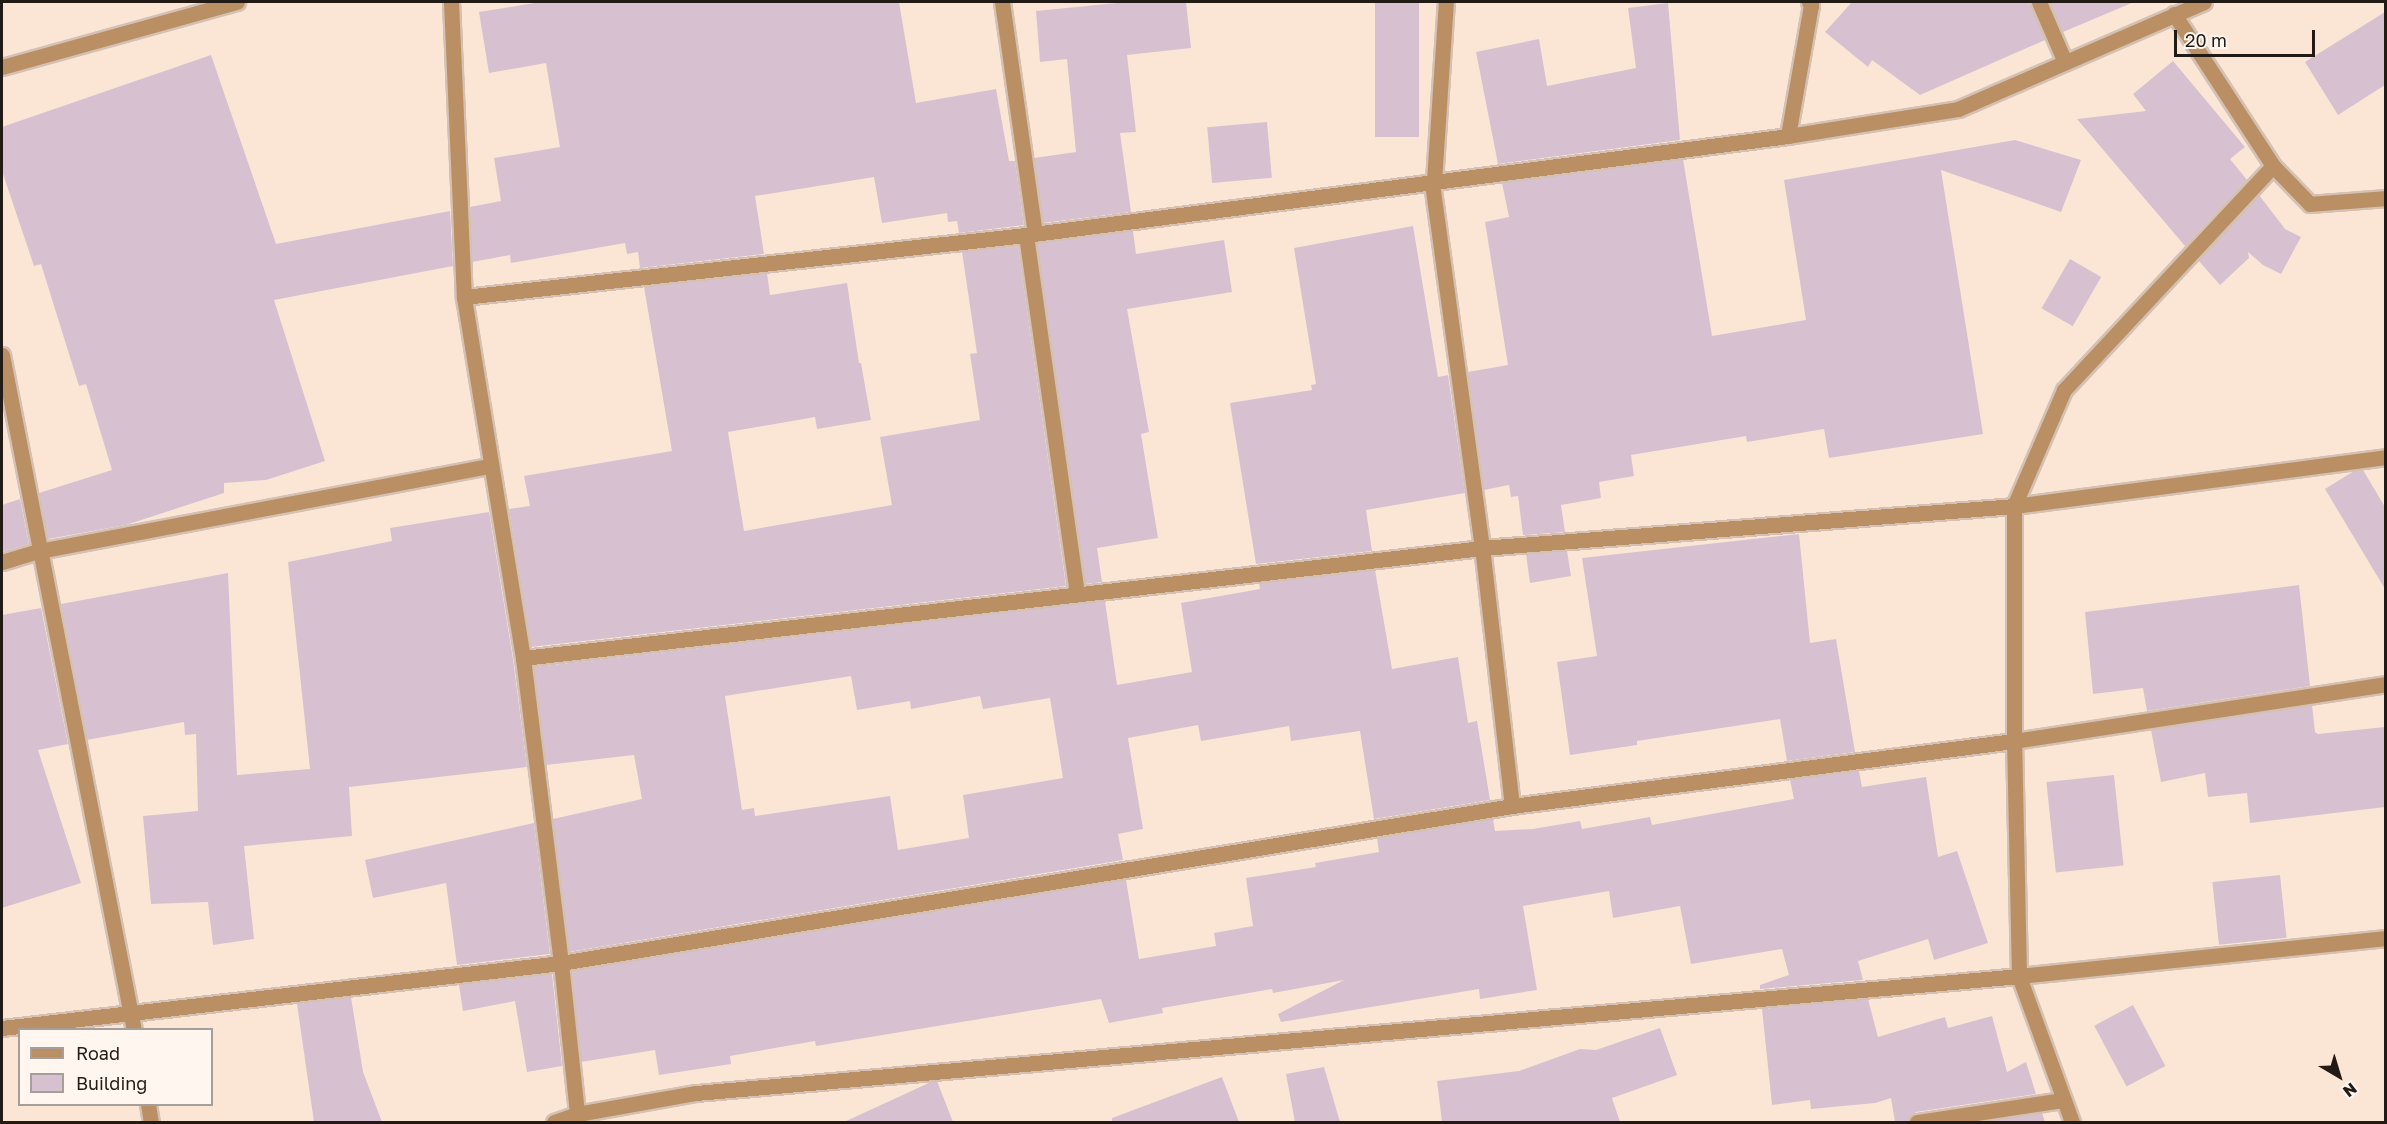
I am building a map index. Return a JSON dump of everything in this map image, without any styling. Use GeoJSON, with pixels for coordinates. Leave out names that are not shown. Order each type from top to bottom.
{"type":"FeatureCollection","features":[{"type":"Feature","properties":{"kind":"street"},"geometry":{"type":"LineString","coordinates":[[451,2],[464,297],[523,658],[578,1118]]}},
{"type":"Feature","properties":{"kind":"street"},"geometry":{"type":"LineString","coordinates":[[1002,2],[1077,594]]}},
{"type":"Feature","properties":{"kind":"street"},"geometry":{"type":"LineString","coordinates":[[1446,2],[1432,185],[1482,548],[1512,806]]}},
{"type":"Feature","properties":{"kind":"street"},"geometry":{"type":"LineString","coordinates":[[1788,136],[1811,5],[1809,2]]}},
{"type":"Feature","properties":{"kind":"street"},"geometry":{"type":"LineString","coordinates":[[2039,2],[2066,62]]}},
{"type":"Feature","properties":{"kind":"street"},"geometry":{"type":"LineString","coordinates":[[464,297],[1030,235],[1788,136],[1958,109],[2204,2]]}},
{"type":"Feature","properties":{"kind":"street"},"geometry":{"type":"LineString","coordinates":[[2,67],[228,3]]}},
{"type":"Feature","properties":{"kind":"street"},"geometry":{"type":"LineString","coordinates":[[2174,14],[2273,166],[2310,204],[2385,198]]}},
{"type":"Feature","properties":{"kind":"street"},"geometry":{"type":"LineString","coordinates":[[2072,1122],[2019,976],[2014,741],[2014,506],[2064,390],[2273,166]]}},
{"type":"Feature","properties":{"kind":"street"},"geometry":{"type":"LineString","coordinates":[[2,355],[132,1022]]}},
{"type":"Feature","properties":{"kind":"street"},"geometry":{"type":"LineString","coordinates":[[523,658],[1482,548],[2014,506],[2385,457]]}},
{"type":"Feature","properties":{"kind":"street"},"geometry":{"type":"LineString","coordinates":[[2,562],[39,551],[490,466]]}},
{"type":"Feature","properties":{"kind":"street"},"geometry":{"type":"LineString","coordinates":[[2,1028],[132,1022],[561,963],[1512,806],[2014,741],[2385,684]]}},
{"type":"Feature","properties":{"kind":"street"},"geometry":{"type":"LineString","coordinates":[[554,1122],[696,1093],[2019,976],[2385,938]]}},
{"type":"Feature","properties":{"kind":"street"},"geometry":{"type":"LineString","coordinates":[[1917,1122],[2063,1100]]}},
{"type":"Feature","properties":{"kind":"street"},"geometry":{"type":"LineString","coordinates":[[148,1106],[152,1122]]}},
{"type":"Feature","properties":{"kind":"building"},"geometry":{"type":"Polygon","coordinates":[[[541,2],[899,2],[916,103],[996,89],[1009,161],[1015,161],[1024,225],[959,233],[957,221],[948,222],[947,213],[882,223],[874,177],[755,196],[764,254],[640,268],[638,252],[627,254],[625,243],[511,263],[510,255],[472,262],[470,207],[501,201],[494,158],[560,147],[546,63],[489,73],[479,12],[541,2]]]}},
{"type":"Feature","properties":{"kind":"building"},"geometry":{"type":"Polygon","coordinates":[[[1127,2],[1186,2],[1191,48],[1127,55],[1136,132],[1120,133],[1131,212],[1043,223],[1034,158],[1076,152],[1067,59],[1040,62],[1036,11],[1127,2]]]}},
{"type":"Feature","properties":{"kind":"building"},"geometry":{"type":"Polygon","coordinates":[[[1375,2],[1419,2],[1419,137],[1375,137],[1375,2]]]}},
{"type":"Feature","properties":{"kind":"building"},"geometry":{"type":"Polygon","coordinates":[[[1852,2],[2029,2],[2045,40],[1920,95],[1872,60],[1868,67],[1825,32],[1852,2]]]}},
{"type":"Feature","properties":{"kind":"building"},"geometry":{"type":"Polygon","coordinates":[[[2049,2],[2134,2],[2063,32],[2049,2]]]}},
{"type":"Feature","properties":{"kind":"building"},"geometry":{"type":"Polygon","coordinates":[[[1668,3],[1680,140],[1498,164],[1476,52],[1539,39],[1547,86],[1636,68],[1628,8],[1668,3]]]}},
{"type":"Feature","properties":{"kind":"building"},"geometry":{"type":"Polygon","coordinates":[[[2385,12],[2385,85],[2338,115],[2305,62],[2385,12]]]}},
{"type":"Feature","properties":{"kind":"building"},"geometry":{"type":"Polygon","coordinates":[[[211,55],[276,244],[450,211],[453,266],[274,300],[325,461],[266,480],[224,483],[224,493],[126,525],[48,539],[39,493],[112,470],[86,384],[79,386],[41,264],[34,266],[2,171],[2,127],[211,55]]]}},
{"type":"Feature","properties":{"kind":"building"},"geometry":{"type":"Polygon","coordinates":[[[2173,61],[2245,147],[2230,159],[2247,180],[2185,246],[2077,119],[2146,111],[2133,94],[2173,61]]]}},
{"type":"Feature","properties":{"kind":"building"},"geometry":{"type":"Polygon","coordinates":[[[1267,122],[1272,178],[1212,183],[1207,127],[1267,122]]]}},
{"type":"Feature","properties":{"kind":"building"},"geometry":{"type":"Polygon","coordinates":[[[2015,140],[2081,160],[2061,212],[1941,170],[1983,434],[1829,458],[1824,429],[1747,442],[1746,436],[1631,455],[1634,476],[1599,482],[1601,498],[1561,505],[1565,532],[1523,535],[1518,496],[1511,497],[1509,485],[1484,490],[1468,372],[1508,365],[1485,222],[1509,217],[1502,183],[1683,159],[1712,336],[1806,320],[1784,180],[2015,140]]]}},
{"type":"Feature","properties":{"kind":"building"},"geometry":{"type":"Polygon","coordinates":[[[2259,195],[2285,229],[2301,237],[2281,274],[2263,265],[2248,252],[2249,258],[2220,285],[2198,260],[2259,195]]]}},
{"type":"Feature","properties":{"kind":"building"},"geometry":{"type":"Polygon","coordinates":[[[1413,226],[1438,377],[1448,375],[1465,493],[1366,510],[1372,551],[1256,564],[1230,403],[1312,390],[1311,385],[1316,384],[1294,248],[1413,226]]]}},
{"type":"Feature","properties":{"kind":"building"},"geometry":{"type":"Polygon","coordinates":[[[1133,231],[1136,254],[1224,240],[1232,292],[1127,309],[1149,432],[1141,434],[1158,538],[1097,548],[1102,582],[1085,584],[1037,243],[1133,231]]]}},
{"type":"Feature","properties":{"kind":"building"},"geometry":{"type":"Polygon","coordinates":[[[1018,246],[1066,586],[531,647],[509,509],[530,506],[524,476],[672,451],[644,287],[767,273],[770,295],[847,283],[859,363],[861,363],[871,420],[817,429],[815,417],[728,432],[744,531],[892,505],[880,437],[980,420],[970,354],[977,353],[962,252],[1018,246]]]}},
{"type":"Feature","properties":{"kind":"building"},"geometry":{"type":"Polygon","coordinates":[[[2070,259],[2101,277],[2073,326],[2042,308],[2070,259]]]}},
{"type":"Feature","properties":{"kind":"building"},"geometry":{"type":"Polygon","coordinates":[[[2363,470],[2385,507],[2385,589],[2325,489],[2354,471],[2363,470]]]}},
{"type":"Feature","properties":{"kind":"building"},"geometry":{"type":"Polygon","coordinates":[[[20,499],[29,544],[2,552],[2,505],[20,499]]]}},
{"type":"Feature","properties":{"kind":"building"},"geometry":{"type":"Polygon","coordinates":[[[489,512],[513,659],[527,767],[349,787],[352,836],[244,846],[254,939],[213,945],[208,902],[151,904],[143,816],[198,811],[196,734],[185,735],[184,722],[87,740],[61,604],[228,573],[237,775],[310,769],[288,562],[392,541],[390,528],[489,512]]]}},
{"type":"Feature","properties":{"kind":"building"},"geometry":{"type":"Polygon","coordinates":[[[1799,534],[1810,643],[1836,639],[1855,752],[1787,761],[1780,719],[1637,741],[1637,745],[1570,755],[1557,662],[1597,656],[1582,558],[1799,534]]]}},
{"type":"Feature","properties":{"kind":"building"},"geometry":{"type":"Polygon","coordinates":[[[1567,551],[1571,576],[1530,583],[1526,554],[1567,551]]]}},
{"type":"Feature","properties":{"kind":"building"},"geometry":{"type":"Polygon","coordinates":[[[1375,570],[1392,669],[1458,657],[1468,723],[1477,721],[1490,800],[1374,819],[1360,731],[1291,741],[1289,726],[1201,741],[1198,725],[1128,738],[1143,829],[1118,834],[1123,860],[569,952],[553,819],[642,799],[634,755],[546,765],[534,667],[1105,601],[1117,685],[1192,672],[1181,603],[1260,589],[1259,583],[1375,570]],[[851,676],[725,696],[742,810],[754,808],[755,816],[890,796],[898,850],[969,838],[963,795],[1063,778],[1050,698],[983,709],[980,696],[911,709],[910,701],[857,710],[851,676]]]}},
{"type":"Feature","properties":{"kind":"building"},"geometry":{"type":"Polygon","coordinates":[[[2299,585],[2310,686],[2147,711],[2143,688],[2093,694],[2085,612],[2299,585]]]}},
{"type":"Feature","properties":{"kind":"building"},"geometry":{"type":"Polygon","coordinates":[[[41,608],[68,744],[38,750],[81,883],[2,908],[2,615],[41,608]]]}},
{"type":"Feature","properties":{"kind":"building"},"geometry":{"type":"Polygon","coordinates":[[[2312,705],[2315,732],[2318,734],[2385,727],[2385,807],[2250,823],[2247,793],[2208,797],[2205,773],[2161,782],[2151,730],[2312,705]]]}},
{"type":"Feature","properties":{"kind":"building"},"geometry":{"type":"Polygon","coordinates":[[[1859,771],[1862,787],[1926,777],[1938,857],[1957,851],[1988,943],[1934,960],[1928,939],[1858,961],[1863,980],[1760,989],[1760,985],[1789,975],[1782,949],[1691,964],[1680,906],[1613,918],[1609,891],[1523,906],[1537,990],[1480,999],[1479,989],[1281,1022],[1278,1014],[1344,980],[1273,993],[1272,989],[1162,1008],[1163,1013],[1109,1023],[1101,999],[816,1046],[815,1041],[730,1056],[731,1064],[659,1075],[655,1050],[581,1062],[572,971],[1126,880],[1139,959],[1216,946],[1214,933],[1253,926],[1246,878],[1316,867],[1315,863],[1379,852],[1377,838],[1493,819],[1495,831],[1533,829],[1580,821],[1582,829],[1650,817],[1652,825],[1794,799],[1790,780],[1859,771]]]}},
{"type":"Feature","properties":{"kind":"building"},"geometry":{"type":"Polygon","coordinates":[[[2114,775],[2124,866],[2056,873],[2046,782],[2114,775]]]}},
{"type":"Feature","properties":{"kind":"building"},"geometry":{"type":"Polygon","coordinates":[[[534,823],[550,954],[457,965],[446,883],[373,898],[365,860],[534,823]]]}},
{"type":"Feature","properties":{"kind":"building"},"geometry":{"type":"Polygon","coordinates":[[[2280,875],[2287,938],[2219,945],[2212,882],[2280,875]]]}},
{"type":"Feature","properties":{"kind":"building"},"geometry":{"type":"Polygon","coordinates":[[[552,974],[562,1066],[527,1072],[515,1001],[463,1011],[459,985],[552,974]]]}},
{"type":"Feature","properties":{"kind":"building"},"geometry":{"type":"Polygon","coordinates":[[[351,997],[363,1072],[382,1122],[314,1122],[297,1004],[351,997]]]}},
{"type":"Feature","properties":{"kind":"building"},"geometry":{"type":"Polygon","coordinates":[[[1868,999],[1878,1037],[1945,1017],[1948,1028],[1992,1016],[2007,1072],[2026,1062],[2036,1094],[1916,1112],[1907,1122],[1895,1122],[1891,1098],[1875,1103],[1811,1109],[1810,1100],[1772,1105],[1762,1009],[1868,999]]]}},
{"type":"Feature","properties":{"kind":"building"},"geometry":{"type":"Polygon","coordinates":[[[2133,1005],[2165,1066],[2127,1087],[2094,1026],[2133,1005]]]}},
{"type":"Feature","properties":{"kind":"building"},"geometry":{"type":"Polygon","coordinates":[[[1660,1028],[1677,1075],[1612,1098],[1620,1122],[1442,1122],[1437,1081],[1519,1071],[1580,1049],[1596,1050],[1660,1028]]]}},
{"type":"Feature","properties":{"kind":"building"},"geometry":{"type":"Polygon","coordinates":[[[1324,1067],[1340,1122],[1295,1122],[1286,1074],[1324,1067]]]}},
{"type":"Feature","properties":{"kind":"building"},"geometry":{"type":"Polygon","coordinates":[[[1222,1077],[1239,1122],[1112,1122],[1112,1118],[1222,1077]]]}},
{"type":"Feature","properties":{"kind":"building"},"geometry":{"type":"Polygon","coordinates":[[[937,1081],[953,1122],[844,1122],[931,1082],[937,1081]]]}},
{"type":"Feature","properties":{"kind":"building"},"geometry":{"type":"Polygon","coordinates":[[[2042,1113],[2045,1122],[1979,1122],[2042,1113]]]}}]}
